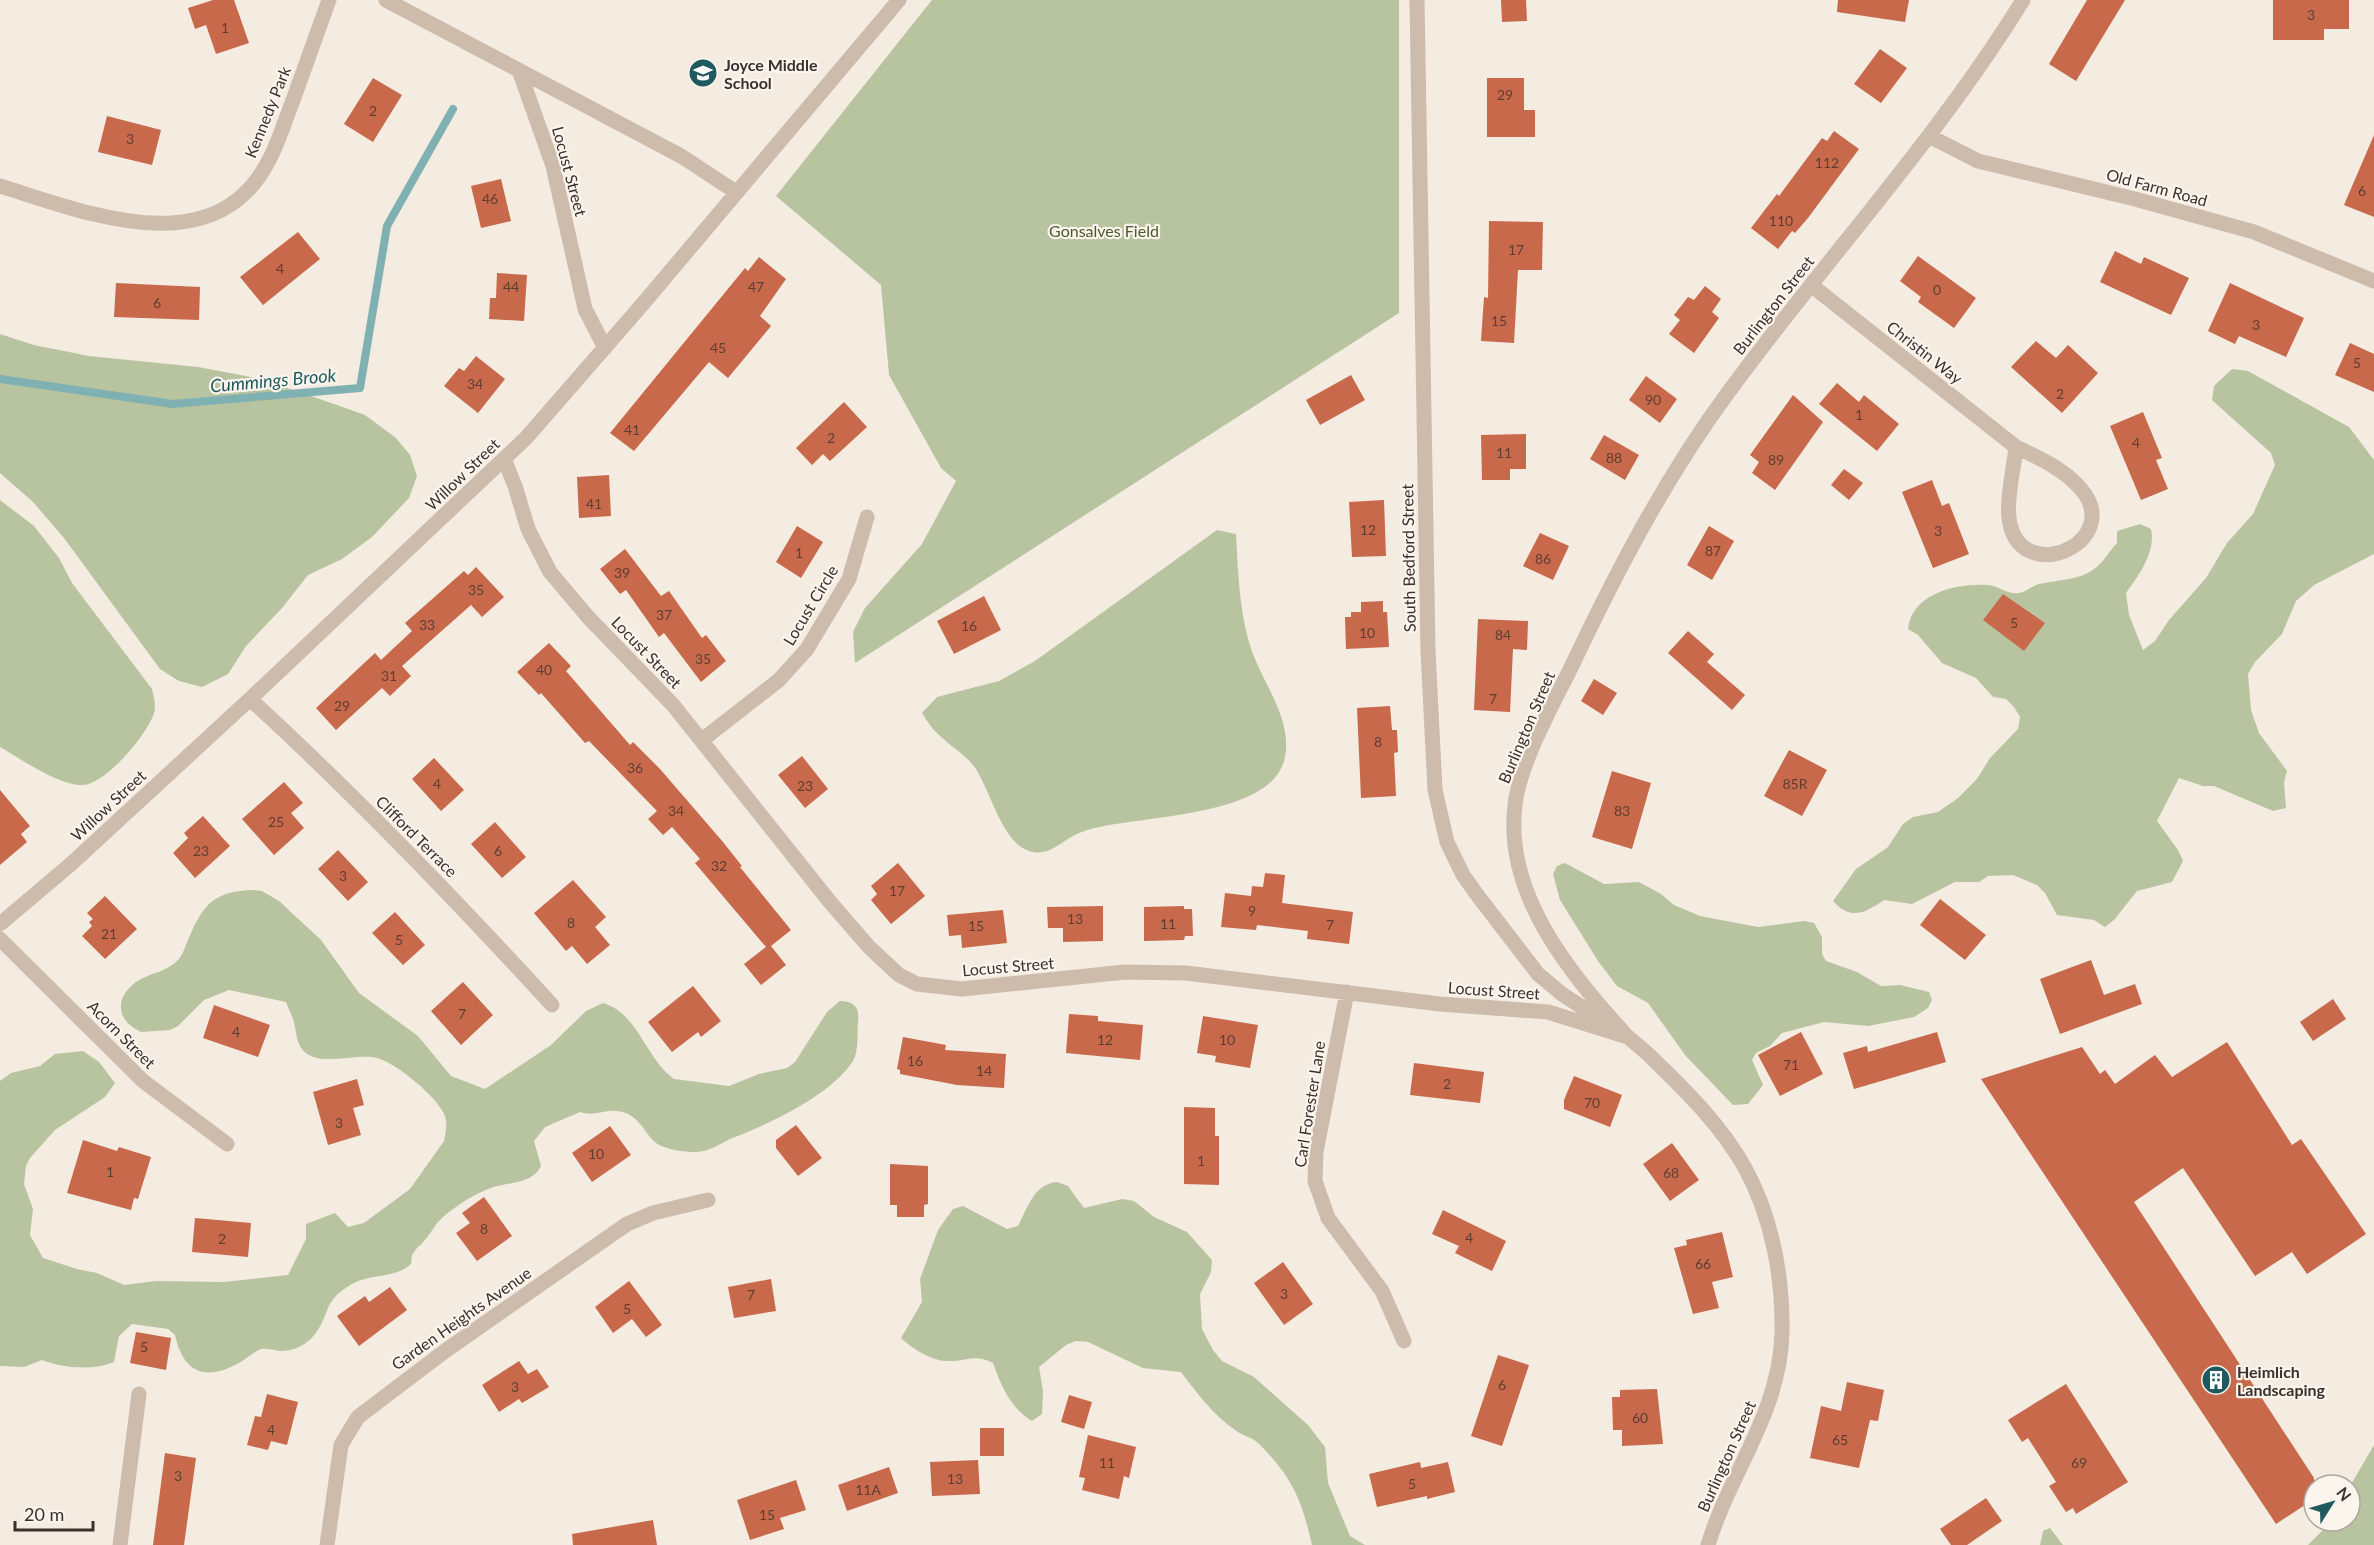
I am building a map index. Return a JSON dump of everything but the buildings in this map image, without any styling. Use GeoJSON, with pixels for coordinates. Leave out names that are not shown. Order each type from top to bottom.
{"type":"FeatureCollection","features":[{"type":"Feature","properties":{"kind":"street","name":"Kennedy Park"},"geometry":{"type":"LineString","coordinates":[[0,186],[136,222],[179,225],[212,215],[246,192],[268,163],[330,0]]}},
{"type":"Feature","properties":{"kind":"street","name":"Locust Street"},"geometry":{"type":"LineString","coordinates":[[386,0],[520,73],[681,156],[736,192]]}},
{"type":"Feature","properties":{"kind":"street","name":"Willow Street"},"geometry":{"type":"LineString","coordinates":[[0,924],[71,864],[250,699],[504,459],[605,348],[898,0]]}},
{"type":"Feature","properties":{"kind":"street","name":"South Bedford Street"},"geometry":{"type":"LineString","coordinates":[[1417,0],[1428,651],[1433,766],[1438,809],[1447,842],[1463,875],[1529,963],[1562,994],[1628,1037]]}},
{"type":"Feature","properties":{"kind":"street","name":"Burlington Street"},"geometry":{"type":"LineString","coordinates":[[1708,1545],[1721,1508],[1757,1435],[1774,1386],[1782,1336],[1777,1260],[1762,1209],[1734,1150],[1691,1097],[1628,1037],[1556,948],[1530,901],[1514,850],[1517,794],[1559,693],[1626,556],[1657,503],[1729,392],[1929,136],[2024,0]]}},
{"type":"Feature","properties":{"kind":"street","name":"Locust Street"},"geometry":{"type":"LineString","coordinates":[[520,73],[553,166],[585,309],[605,348]]}},
{"type":"Feature","properties":{"kind":"street","name":"Old Farm Road"},"geometry":{"type":"LineString","coordinates":[[1929,136],[1978,161],[2245,229],[2374,281]]}},
{"type":"Feature","properties":{"kind":"street","name":"Christin Way"},"geometry":{"type":"LineString","coordinates":[[1811,285],[2016,447],[2064,473],[2088,499],[2091,519],[2087,534],[2066,551],[2050,555],[2037,554],[2026,547],[2012,531],[2009,514],[2016,447]]}},
{"type":"Feature","properties":{"kind":"street","name":"Locust Street"},"geometry":{"type":"LineString","coordinates":[[504,459],[516,486],[528,529],[550,572],[588,617],[673,705],[869,947],[888,967],[917,984],[949,989],[975,989],[1140,971],[1186,973],[1440,1004],[1548,1012],[1628,1037]]}},
{"type":"Feature","properties":{"kind":"street","name":"Locust Circle"},"geometry":{"type":"LineString","coordinates":[[702,740],[779,680],[807,649],[849,579],[867,517]]}},
{"type":"Feature","properties":{"kind":"street","name":"Clifford Terrace"},"geometry":{"type":"LineString","coordinates":[[250,699],[428,871],[552,1005]]}},
{"type":"Feature","properties":{"kind":"street","name":"Acorn Street"},"geometry":{"type":"LineString","coordinates":[[0,939],[143,1082],[227,1144]]}},
{"type":"Feature","properties":{"kind":"street","name":"Carl Forester Lane"},"geometry":{"type":"LineString","coordinates":[[1347,992],[1316,1152],[1316,1181],[1328,1218],[1382,1291],[1404,1341]]}},
{"type":"Feature","properties":{"kind":"street","name":"Garden Heights Avenue"},"geometry":{"type":"LineString","coordinates":[[327,1545],[341,1445],[358,1417],[627,1224],[653,1213],[708,1200]]}},
{"type":"Feature","properties":{"kind":"street"},"geometry":{"type":"LineString","coordinates":[[120,1545],[139,1394]]}},
{"type":"Feature","properties":{"kind":"green space","name":"Gonsalves Field"},"geometry":{"type":"Polygon","coordinates":[[[932,0],[1399,0],[1399,313],[855,663],[853,632],[865,608],[922,544],[956,481],[941,468],[889,375],[881,285],[776,196],[932,0]]]}},
{"type":"Feature","properties":{"kind":"green space"},"geometry":{"type":"Polygon","coordinates":[[[0,334],[34,345],[89,356],[198,367],[251,377],[365,415],[396,438],[410,455],[417,476],[409,498],[372,537],[342,559],[308,575],[282,608],[246,646],[228,674],[202,687],[179,681],[160,669],[64,538],[33,502],[0,473],[0,334]]]}},
{"type":"Feature","properties":{"kind":"green space"},"geometry":{"type":"Polygon","coordinates":[[[2232,369],[2248,371],[2349,427],[2374,460],[2374,554],[2314,585],[2296,601],[2282,634],[2255,662],[2248,674],[2251,710],[2259,733],[2287,771],[2284,782],[2286,808],[2273,811],[2214,786],[2203,786],[2179,778],[2157,821],[2178,850],[2183,861],[2172,882],[2137,891],[2114,920],[2105,927],[2094,920],[2057,915],[2045,893],[2037,885],[2013,875],[1988,876],[1979,882],[1955,882],[1912,904],[1884,900],[1858,913],[1846,911],[1840,907],[1833,901],[1856,869],[1888,847],[1903,824],[1913,817],[1938,812],[1958,798],[1977,779],[1990,758],[2018,729],[2020,717],[2006,699],[1993,697],[1976,678],[1942,663],[1918,635],[1908,629],[1911,617],[1918,607],[1938,593],[1963,586],[1988,585],[2011,593],[2019,593],[2039,584],[2086,574],[2102,562],[2117,543],[2117,531],[2140,524],[2151,529],[2151,546],[2145,563],[2126,593],[2129,615],[2143,650],[2155,641],[2169,620],[2206,578],[2227,543],[2253,514],[2275,465],[2271,453],[2212,400],[2214,386],[2232,369]]]}},
{"type":"Feature","properties":{"kind":"green space"},"geometry":{"type":"Polygon","coordinates":[[[0,500],[34,526],[59,558],[72,583],[152,689],[155,709],[149,725],[124,758],[103,777],[92,783],[73,784],[52,777],[0,747],[0,500]]]}},
{"type":"Feature","properties":{"kind":"green space"},"geometry":{"type":"Polygon","coordinates":[[[1217,530],[1236,534],[1243,615],[1249,642],[1284,727],[1285,757],[1275,778],[1255,793],[1228,804],[1197,812],[1104,826],[1075,835],[1044,852],[1029,851],[1019,846],[1003,826],[973,765],[936,733],[922,713],[937,697],[999,681],[1035,661],[1217,530]]]}},
{"type":"Feature","properties":{"kind":"green space"},"geometry":{"type":"Polygon","coordinates":[[[1565,863],[1604,884],[1639,882],[1661,894],[1674,905],[1700,916],[1758,927],[1804,921],[1814,923],[1822,937],[1822,954],[1826,961],[1857,972],[1881,986],[1900,985],[1929,992],[1932,1000],[1928,1008],[1914,1017],[1868,1026],[1824,1022],[1782,1033],[1770,1046],[1756,1053],[1752,1060],[1763,1085],[1748,1104],[1733,1105],[1685,1055],[1648,1003],[1617,986],[1598,961],[1560,900],[1553,874],[1557,866],[1565,863]]]}},
{"type":"Feature","properties":{"kind":"green space"},"geometry":{"type":"Polygon","coordinates":[[[262,891],[279,901],[321,940],[359,993],[418,1036],[451,1076],[485,1089],[551,1045],[586,1011],[603,1003],[615,1009],[634,1026],[656,1060],[674,1079],[729,1086],[759,1074],[787,1068],[795,1062],[827,1012],[840,1001],[849,1002],[858,1012],[855,1057],[830,1085],[799,1106],[766,1124],[701,1152],[681,1151],[660,1145],[652,1140],[636,1120],[628,1114],[615,1111],[592,1114],[580,1112],[545,1127],[534,1141],[541,1166],[537,1172],[525,1180],[488,1189],[452,1210],[439,1221],[417,1248],[412,1255],[411,1264],[405,1269],[367,1278],[342,1290],[331,1302],[315,1334],[294,1349],[279,1351],[261,1349],[225,1369],[205,1372],[189,1365],[183,1357],[175,1335],[168,1329],[132,1324],[119,1336],[114,1362],[105,1365],[78,1367],[42,1360],[24,1367],[0,1366],[0,1081],[11,1073],[40,1066],[55,1054],[83,1051],[99,1062],[115,1083],[105,1097],[55,1130],[30,1158],[26,1166],[24,1184],[33,1209],[30,1235],[43,1258],[97,1273],[124,1285],[156,1281],[224,1282],[288,1275],[306,1239],[306,1224],[335,1213],[348,1227],[364,1223],[410,1189],[444,1141],[446,1124],[444,1114],[433,1098],[415,1081],[394,1066],[377,1058],[324,1059],[304,1052],[286,1002],[229,990],[204,1000],[178,1026],[170,1030],[141,1032],[126,1021],[121,1008],[125,993],[139,980],[167,968],[178,960],[194,926],[212,901],[229,893],[262,891]]]}},
{"type":"Feature","properties":{"kind":"green space"},"geometry":{"type":"Polygon","coordinates":[[[1057,1182],[1068,1186],[1084,1208],[1122,1199],[1134,1201],[1154,1217],[1187,1232],[1212,1260],[1211,1272],[1200,1294],[1202,1329],[1213,1350],[1222,1361],[1254,1377],[1308,1425],[1325,1447],[1328,1483],[1350,1536],[1365,1545],[1312,1545],[1300,1502],[1280,1467],[1257,1442],[1238,1432],[1220,1418],[1181,1372],[1143,1368],[1088,1342],[1076,1341],[1066,1345],[1039,1367],[1043,1391],[1042,1414],[1032,1421],[1012,1403],[993,1363],[975,1358],[954,1361],[935,1359],[916,1350],[901,1338],[922,1302],[920,1279],[938,1230],[953,1209],[963,1206],[1007,1229],[1018,1226],[1037,1192],[1057,1182]]]}},
{"type":"Feature","properties":{"kind":"green space"},"geometry":{"type":"Polygon","coordinates":[[[2374,1445],[2374,1545],[2308,1545],[2320,1533],[2362,1533],[2362,1473],[2358,1473],[2374,1445]]]}},
{"type":"Feature","properties":{"kind":"green space"},"geometry":{"type":"Polygon","coordinates":[[[2050,1528],[2063,1545],[2040,1545],[2043,1531],[2050,1528]]]}},
{"type":"Feature","properties":{"kind":"waterway","name":"Cummings Brook"},"geometry":{"type":"LineString","coordinates":[[0,379],[173,404],[360,388],[387,226],[453,109]]}},
{"type":"Feature","properties":{"kind":"place","name":"Joyce Middle School"},"geometry":{"type":"Point","coordinates":[703,73]}},
{"type":"Feature","properties":{"kind":"place","name":"Heimlich Landscaping"},"geometry":{"type":"Point","coordinates":[2216,1380]}}]}
